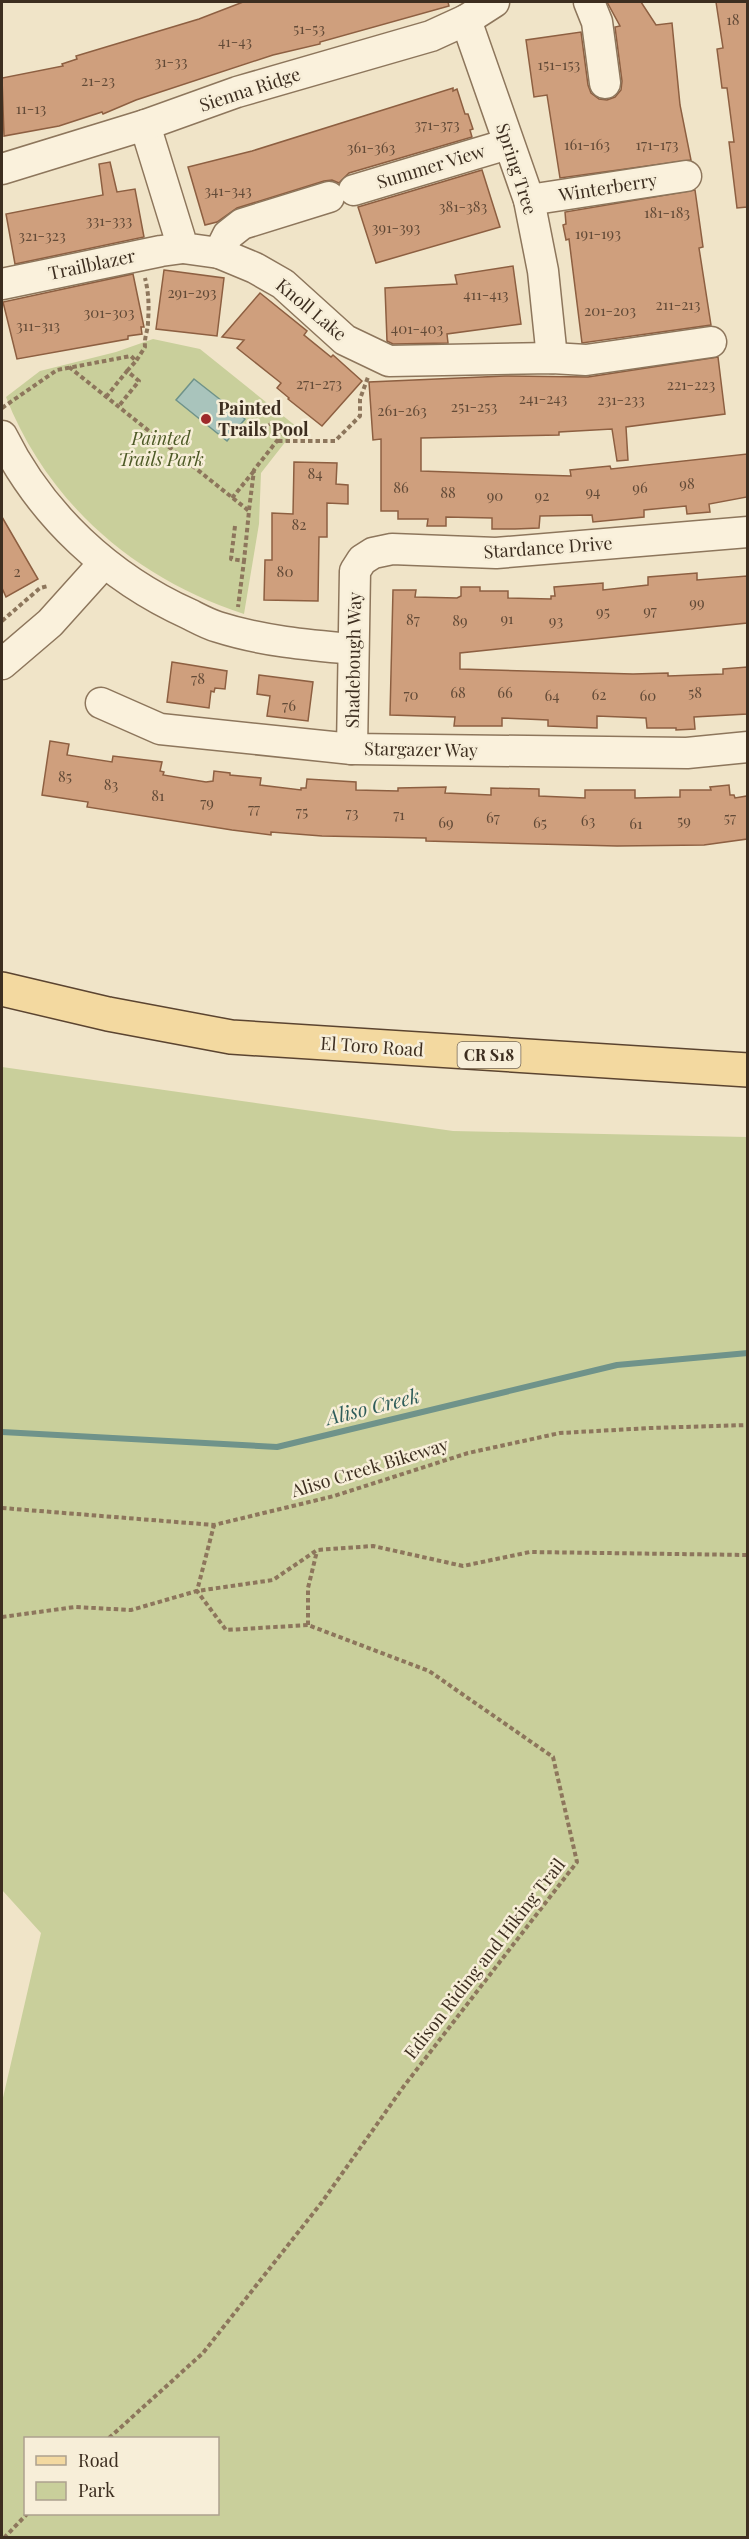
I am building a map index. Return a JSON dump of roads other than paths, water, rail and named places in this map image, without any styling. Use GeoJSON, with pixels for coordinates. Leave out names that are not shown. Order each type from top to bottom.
{"type":"FeatureCollection","features":[{"type":"Feature","properties":{"kind":"main road","name":"El Toro Road"},"geometry":{"type":"LineString","coordinates":[[2,989],[108,1014],[231,1037],[747,1070]]}},
{"type":"Feature","properties":{"kind":"street","name":"Sienna Ridge"},"geometry":{"type":"LineString","coordinates":[[2,169],[146,125],[237,92],[430,36],[466,20],[494,2]]}},
{"type":"Feature","properties":{"kind":"street"},"geometry":{"type":"LineString","coordinates":[[589,2],[597,22],[605,82]]}},
{"type":"Feature","properties":{"kind":"street","name":"Spring Tree"},"geometry":{"type":"LineString","coordinates":[[466,20],[508,144],[530,200],[543,271],[552,358]]}},
{"type":"Feature","properties":{"kind":"street"},"geometry":{"type":"LineString","coordinates":[[146,125],[183,248]]}},
{"type":"Feature","properties":{"kind":"street","name":"Summer View"},"geometry":{"type":"LineString","coordinates":[[219,253],[228,235],[242,224],[508,144]]}},
{"type":"Feature","properties":{"kind":"street","name":"Winterberry"},"geometry":{"type":"LineString","coordinates":[[530,200],[686,176]]}},
{"type":"Feature","properties":{"kind":"street","name":"Knoll Lake"},"geometry":{"type":"LineString","coordinates":[[183,248],[219,253],[255,268],[283,284],[345,340],[388,361],[552,358],[586,360],[711,342]]}},
{"type":"Feature","properties":{"kind":"street","name":"Trailblazer"},"geometry":{"type":"LineString","coordinates":[[2,284],[183,248]]}},
{"type":"Feature","properties":{"kind":"street"},"geometry":{"type":"LineString","coordinates":[[2,436],[14,462],[69,531],[104,563],[161,601],[217,627],[236,632],[282,643],[352,649]]}},
{"type":"Feature","properties":{"kind":"street","name":"Stardance Drive"},"geometry":{"type":"LineString","coordinates":[[355,571],[362,560],[373,553],[392,549],[496,553],[747,532]]}},
{"type":"Feature","properties":{"kind":"street"},"geometry":{"type":"LineString","coordinates":[[2,664],[50,622],[104,563]]}},
{"type":"Feature","properties":{"kind":"street","name":"Shadebough Way"},"geometry":{"type":"LineString","coordinates":[[352,749],[355,571]]}},
{"type":"Feature","properties":{"kind":"street","name":"Stargazer Way"},"geometry":{"type":"LineString","coordinates":[[101,703],[160,729],[352,749],[687,753],[747,747]]}},
{"type":"Feature","properties":{"kind":"water","name":"Painted Trails Pool"},"geometry":{"type":"Polygon","coordinates":[[[194,379],[245,419],[227,441],[176,400],[194,379]]]}},
{"type":"Feature","properties":{"kind":"waterway","name":"Aliso Creek"},"geometry":{"type":"LineString","coordinates":[[2,1432],[277,1447],[617,1365],[748,1353]]}},
{"type":"Feature","properties":{"kind":"place","name":"Painted Trails Pool"},"geometry":{"type":"Point","coordinates":[206,419]}},
{"type":"Feature","properties":{"kind":"park label","name":"Painted Trails Park"},"geometry":{"type":"Point","coordinates":[161,449]}}]}
